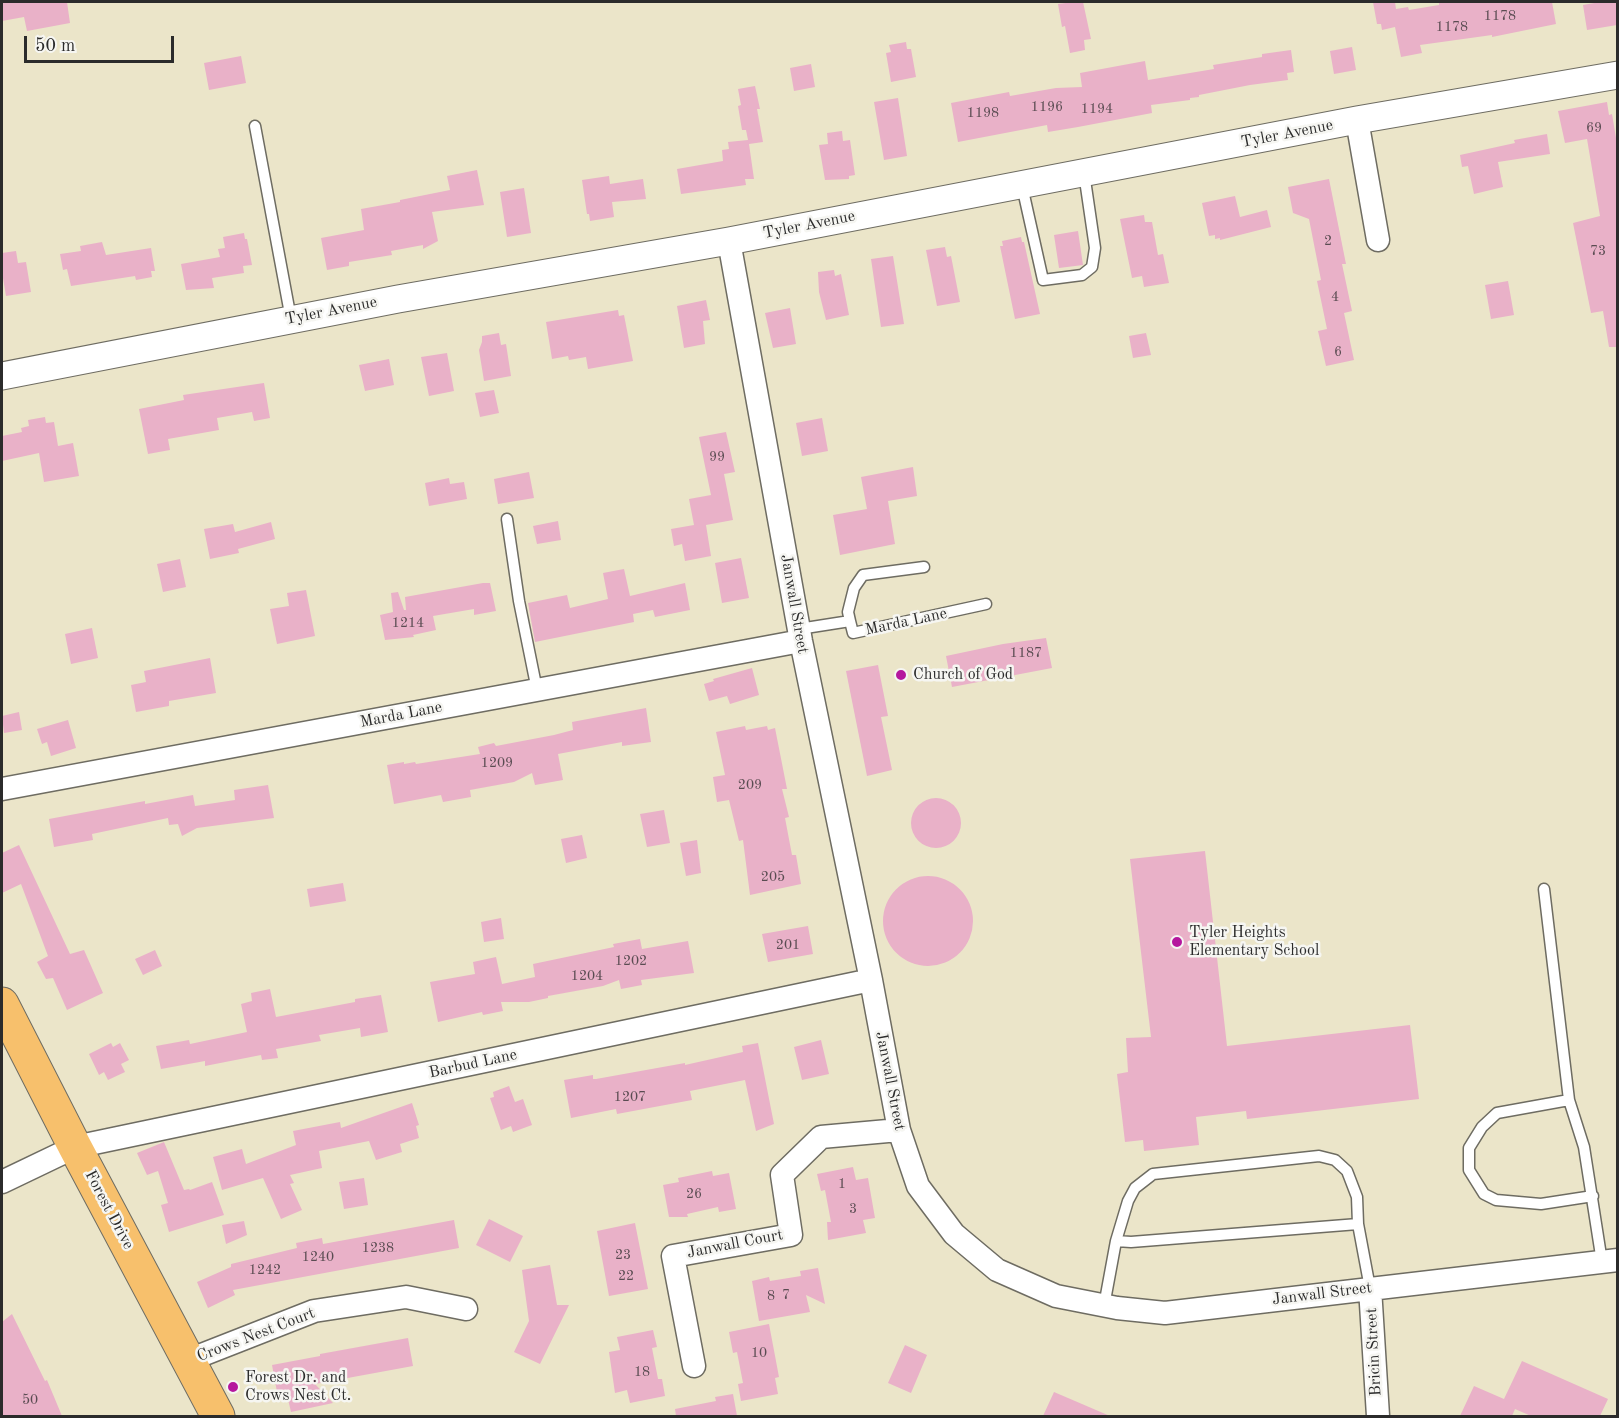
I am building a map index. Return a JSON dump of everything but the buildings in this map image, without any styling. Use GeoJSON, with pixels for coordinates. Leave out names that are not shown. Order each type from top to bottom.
{"type":"FeatureCollection","features":[{"type":"Feature","properties":{"kind":"main road","name":"Forest Drive"},"geometry":{"type":"LineString","coordinates":[[2,1004],[218,1416]]}},
{"type":"Feature","properties":{"kind":"street","name":"Tyler Avenue"},"geometry":{"type":"LineString","coordinates":[[2,376],[291,319],[729,241],[1357,120],[1617,75]]}},
{"type":"Feature","properties":{"kind":"street"},"geometry":{"type":"LineString","coordinates":[[1357,120],[1378,240]]}},
{"type":"Feature","properties":{"kind":"street","name":"Janwall Street"},"geometry":{"type":"LineString","coordinates":[[729,241],[800,635],[871,980],[899,1130],[918,1186],[954,1234],[997,1270],[1056,1296],[1104,1306],[1165,1313],[1610,1261]]}},
{"type":"Feature","properties":{"kind":"street","name":"Marda Lane"},"geometry":{"type":"LineString","coordinates":[[2,789],[537,690],[800,635]]}},
{"type":"Feature","properties":{"kind":"street","name":"Barbud Lane"},"geometry":{"type":"LineString","coordinates":[[2,1182],[75,1147],[871,980]]}},
{"type":"Feature","properties":{"kind":"street","name":"Janwall Court"},"geometry":{"type":"LineString","coordinates":[[694,1366],[673,1256],[791,1235],[782,1175],[821,1137],[899,1130]]}},
{"type":"Feature","properties":{"kind":"street","name":"Bricin Street"},"geometry":{"type":"LineString","coordinates":[[1370,1288],[1378,1416]]}},
{"type":"Feature","properties":{"kind":"street","name":"Crows Nest Court"},"geometry":{"type":"LineString","coordinates":[[189,1360],[314,1311],[406,1297],[465,1309]]}},
{"type":"Feature","properties":{"kind":"lane"},"geometry":{"type":"LineString","coordinates":[[255,126],[291,319]]}},
{"type":"Feature","properties":{"kind":"lane"},"geometry":{"type":"LineString","coordinates":[[1021,184],[1043,280],[1082,275],[1092,267],[1095,248],[1083,173]]}},
{"type":"Feature","properties":{"kind":"lane"},"geometry":{"type":"LineString","coordinates":[[507,519],[519,601],[537,690]]}},
{"type":"Feature","properties":{"kind":"lane"},"geometry":{"type":"LineString","coordinates":[[850,621],[848,612],[854,588],[863,575],[924,567]]}},
{"type":"Feature","properties":{"kind":"lane","name":"Marda Lane"},"geometry":{"type":"LineString","coordinates":[[800,635],[850,621],[853,633],[986,604]]}},
{"type":"Feature","properties":{"kind":"lane"},"geometry":{"type":"LineString","coordinates":[[1544,889],[1569,1100],[1584,1147],[1593,1197],[1610,1261]]}},
{"type":"Feature","properties":{"kind":"lane"},"geometry":{"type":"LineString","coordinates":[[1569,1100],[1497,1113],[1482,1127],[1469,1148],[1469,1170],[1484,1194],[1496,1200],[1541,1204],[1593,1197]]}},
{"type":"Feature","properties":{"kind":"lane"},"geometry":{"type":"LineString","coordinates":[[1104,1306],[1116,1241],[1128,1201],[1135,1188],[1153,1174],[1319,1156],[1335,1160],[1347,1171],[1357,1197],[1358,1224],[1370,1288]]}},
{"type":"Feature","properties":{"kind":"lane"},"geometry":{"type":"LineString","coordinates":[[1116,1241],[1131,1242],[1358,1224]]}},
{"type":"Feature","properties":{"kind":"place","name":"Church of God"},"geometry":{"type":"Point","coordinates":[901,675]}},
{"type":"Feature","properties":{"kind":"place","name":"Tyler Heights Elementary School"},"geometry":{"type":"Point","coordinates":[1177,942]}},
{"type":"Feature","properties":{"kind":"place","name":"Forest Dr. and Crows Nest Ct."},"geometry":{"type":"Point","coordinates":[233,1387]}}]}
